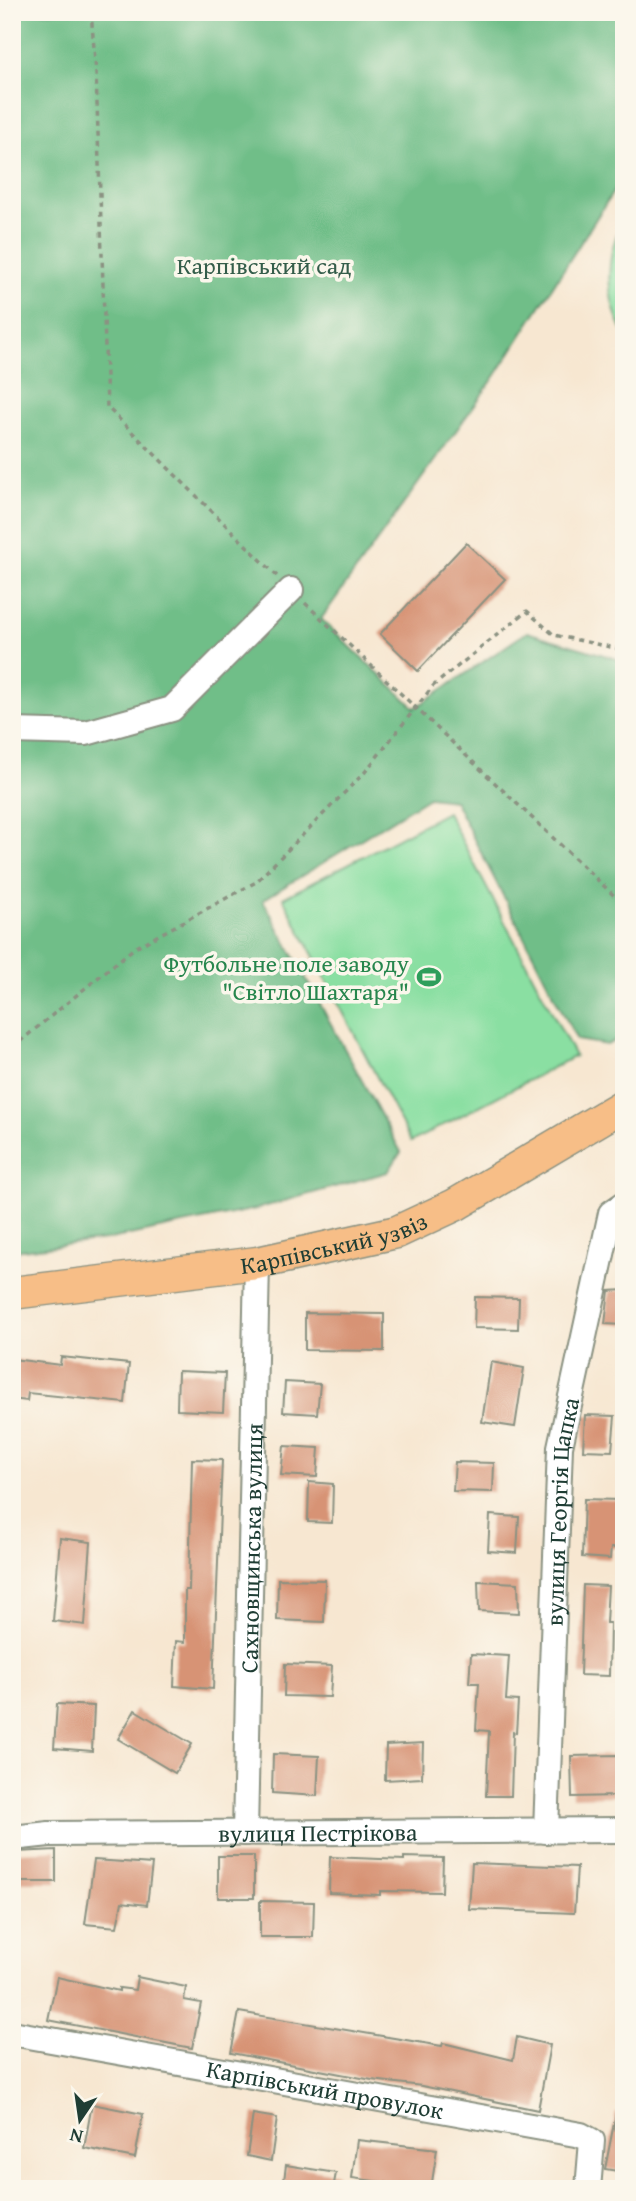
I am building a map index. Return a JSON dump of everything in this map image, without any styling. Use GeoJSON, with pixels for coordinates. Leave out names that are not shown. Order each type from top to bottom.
{"type":"FeatureCollection","features":[{"type":"Feature","properties":{"kind":"main road","name":"Карпівський узвіз"},"geometry":{"type":"LineString","coordinates":[[12,1293],[257,1263],[397,1232],[455,1205],[624,1105]]}},
{"type":"Feature","properties":{"kind":"street"},"geometry":{"type":"LineString","coordinates":[[12,731],[86,733],[172,709],[291,590]]}},
{"type":"Feature","properties":{"kind":"street","name":"вулиця Георгія Цапка"},"geometry":{"type":"LineString","coordinates":[[546,1831],[560,1447],[611,1213],[624,1203]]}},
{"type":"Feature","properties":{"kind":"street","name":"Сахновщинська вулиця"},"geometry":{"type":"LineString","coordinates":[[245,1833],[257,1263]]}},
{"type":"Feature","properties":{"kind":"street","name":"вулиця Пестрікова"},"geometry":{"type":"LineString","coordinates":[[12,1838],[49,1834],[624,1830]]}},
{"type":"Feature","properties":{"kind":"street","name":"Карпівський провулок"},"geometry":{"type":"LineString","coordinates":[[12,2033],[580,2135],[592,2141],[588,2189]]}},
{"type":"Feature","properties":{"kind":"path"},"geometry":{"type":"LineString","coordinates":[[91,12],[96,72],[107,407],[291,590],[624,905]]}},
{"type":"Feature","properties":{"kind":"path"},"geometry":{"type":"LineString","coordinates":[[12,1048],[134,949],[256,882],[365,772],[433,686],[527,611],[554,635],[624,650]]}},
{"type":"Feature","properties":{"kind":"green space","name":"Карпівський сад"},"geometry":{"type":"Polygon","coordinates":[[[12,12],[624,12],[624,175],[496,375],[321,619],[415,708],[527,632],[624,661],[624,1036],[607,1045],[577,1040],[454,800],[429,797],[263,900],[401,1152],[388,1172],[256,1209],[105,1240],[12,1251],[12,12]]]}},
{"type":"Feature","properties":{"kind":"green space"},"geometry":{"type":"Polygon","coordinates":[[[624,220],[624,333],[613,306],[609,276],[613,247],[624,220]]]}},
{"type":"Feature","properties":{"kind":"green space","name":"Футбольне поле заводу \"Світло Шахтаря\""},"geometry":{"type":"Polygon","coordinates":[[[447,812],[575,1056],[411,1142],[283,898],[447,812]]]}},
{"type":"Feature","properties":{"kind":"building"},"geometry":{"type":"Polygon","coordinates":[[[466,543],[505,579],[418,671],[380,634],[466,543]]]}},
{"type":"Feature","properties":{"kind":"building"},"geometry":{"type":"Polygon","coordinates":[[[624,1290],[624,1325],[605,1324],[609,1291],[624,1290]]]}},
{"type":"Feature","properties":{"kind":"building"},"geometry":{"type":"Polygon","coordinates":[[[475,1297],[519,1298],[518,1329],[474,1328],[475,1297]]]}},
{"type":"Feature","properties":{"kind":"building"},"geometry":{"type":"Polygon","coordinates":[[[305,1313],[384,1314],[384,1351],[305,1350],[305,1313]]]}},
{"type":"Feature","properties":{"kind":"building"},"geometry":{"type":"Polygon","coordinates":[[[61,1357],[129,1364],[125,1403],[28,1393],[27,1401],[12,1399],[12,1359],[60,1365],[61,1357]]]}},
{"type":"Feature","properties":{"kind":"building"},"geometry":{"type":"Polygon","coordinates":[[[491,1362],[524,1368],[515,1427],[482,1422],[491,1362]]]}},
{"type":"Feature","properties":{"kind":"building"},"geometry":{"type":"Polygon","coordinates":[[[178,1371],[225,1373],[223,1412],[177,1410],[178,1371]]]}},
{"type":"Feature","properties":{"kind":"building"},"geometry":{"type":"Polygon","coordinates":[[[285,1382],[320,1384],[317,1414],[283,1412],[285,1382]]]}},
{"type":"Feature","properties":{"kind":"building"},"geometry":{"type":"Polygon","coordinates":[[[585,1415],[615,1416],[612,1451],[583,1450],[585,1415]]]}},
{"type":"Feature","properties":{"kind":"building"},"geometry":{"type":"Polygon","coordinates":[[[284,1446],[319,1448],[317,1477],[281,1475],[284,1446]]]}},
{"type":"Feature","properties":{"kind":"building"},"geometry":{"type":"Polygon","coordinates":[[[192,1459],[222,1460],[213,1689],[174,1686],[176,1641],[185,1642],[192,1459]]]}},
{"type":"Feature","properties":{"kind":"building"},"geometry":{"type":"Polygon","coordinates":[[[455,1462],[494,1463],[493,1492],[453,1491],[455,1462]]]}},
{"type":"Feature","properties":{"kind":"building"},"geometry":{"type":"Polygon","coordinates":[[[309,1482],[333,1484],[332,1523],[308,1522],[309,1482]]]}},
{"type":"Feature","properties":{"kind":"building"},"geometry":{"type":"Polygon","coordinates":[[[584,1499],[619,1500],[617,1548],[611,1548],[610,1559],[582,1557],[584,1499]]]}},
{"type":"Feature","properties":{"kind":"building"},"geometry":{"type":"Polygon","coordinates":[[[490,1515],[519,1517],[517,1553],[488,1551],[490,1515]]]}},
{"type":"Feature","properties":{"kind":"building"},"geometry":{"type":"Polygon","coordinates":[[[60,1538],[91,1542],[85,1625],[53,1621],[60,1538]]]}},
{"type":"Feature","properties":{"kind":"building"},"geometry":{"type":"Polygon","coordinates":[[[278,1579],[325,1580],[324,1622],[277,1620],[278,1579]]]}},
{"type":"Feature","properties":{"kind":"building"},"geometry":{"type":"Polygon","coordinates":[[[478,1581],[518,1583],[519,1613],[479,1611],[478,1581]]]}},
{"type":"Feature","properties":{"kind":"building"},"geometry":{"type":"Polygon","coordinates":[[[583,1585],[608,1586],[606,1623],[610,1623],[609,1676],[580,1675],[583,1585]]]}},
{"type":"Feature","properties":{"kind":"building"},"geometry":{"type":"Polygon","coordinates":[[[471,1654],[509,1656],[506,1700],[518,1701],[516,1733],[513,1732],[511,1796],[486,1796],[489,1731],[476,1730],[479,1683],[469,1683],[471,1654]]]}},
{"type":"Feature","properties":{"kind":"building"},"geometry":{"type":"Polygon","coordinates":[[[285,1664],[332,1666],[330,1697],[284,1696],[285,1664]]]}},
{"type":"Feature","properties":{"kind":"building"},"geometry":{"type":"Polygon","coordinates":[[[57,1704],[94,1706],[92,1751],[54,1748],[57,1704]]]}},
{"type":"Feature","properties":{"kind":"building"},"geometry":{"type":"Polygon","coordinates":[[[135,1710],[192,1744],[175,1773],[118,1739],[135,1710]]]}},
{"type":"Feature","properties":{"kind":"building"},"geometry":{"type":"Polygon","coordinates":[[[423,1743],[422,1778],[385,1780],[386,1745],[423,1743]]]}},
{"type":"Feature","properties":{"kind":"building"},"geometry":{"type":"Polygon","coordinates":[[[273,1754],[319,1756],[317,1796],[272,1793],[273,1754]]]}},
{"type":"Feature","properties":{"kind":"building"},"geometry":{"type":"Polygon","coordinates":[[[618,1755],[618,1796],[572,1797],[571,1756],[618,1755]]]}},
{"type":"Feature","properties":{"kind":"building"},"geometry":{"type":"Polygon","coordinates":[[[56,1850],[56,1882],[16,1882],[17,1852],[56,1850]]]}},
{"type":"Feature","properties":{"kind":"building"},"geometry":{"type":"Polygon","coordinates":[[[218,1856],[254,1856],[254,1898],[218,1898],[218,1856]]]}},
{"type":"Feature","properties":{"kind":"building"},"geometry":{"type":"Polygon","coordinates":[[[330,1857],[404,1860],[404,1857],[443,1858],[442,1892],[380,1891],[380,1895],[329,1893],[330,1857]]]}},
{"type":"Feature","properties":{"kind":"building"},"geometry":{"type":"Polygon","coordinates":[[[94,1860],[152,1864],[147,1905],[122,1902],[117,1927],[85,1924],[94,1860]]]}},
{"type":"Feature","properties":{"kind":"building"},"geometry":{"type":"Polygon","coordinates":[[[472,1863],[577,1867],[574,1913],[469,1909],[472,1863]]]}},
{"type":"Feature","properties":{"kind":"building"},"geometry":{"type":"Polygon","coordinates":[[[260,1901],[314,1902],[313,1937],[260,1937],[260,1901]]]}},
{"type":"Feature","properties":{"kind":"building"},"geometry":{"type":"Polygon","coordinates":[[[57,1977],[119,1991],[119,1988],[135,1990],[137,1977],[186,1987],[184,2000],[201,2003],[192,2048],[48,2020],[57,1977]]]}},
{"type":"Feature","properties":{"kind":"building"},"geometry":{"type":"Polygon","coordinates":[[[239,2012],[442,2046],[443,2043],[513,2060],[517,2037],[550,2045],[538,2110],[422,2086],[372,2080],[231,2053],[239,2012]]]}},
{"type":"Feature","properties":{"kind":"building"},"geometry":{"type":"Polygon","coordinates":[[[92,2104],[143,2114],[135,2158],[84,2148],[92,2104]]]}},
{"type":"Feature","properties":{"kind":"building"},"geometry":{"type":"Polygon","coordinates":[[[616,2113],[624,2114],[624,2172],[605,2169],[616,2113]]]}},
{"type":"Feature","properties":{"kind":"building"},"geometry":{"type":"Polygon","coordinates":[[[253,2114],[277,2118],[271,2161],[247,2156],[253,2114]]]}},
{"type":"Feature","properties":{"kind":"building"},"geometry":{"type":"Polygon","coordinates":[[[357,2140],[437,2149],[431,2189],[352,2178],[357,2140]]]}},
{"type":"Feature","properties":{"kind":"building"},"geometry":{"type":"Polygon","coordinates":[[[286,2165],[336,2173],[333,2189],[283,2189],[286,2165]]]}},
{"type":"Feature","properties":{"kind":"place","name":"Футбольне поле заводу \"Світло Шахтаря\""},"geometry":{"type":"Point","coordinates":[429,977]}}]}
